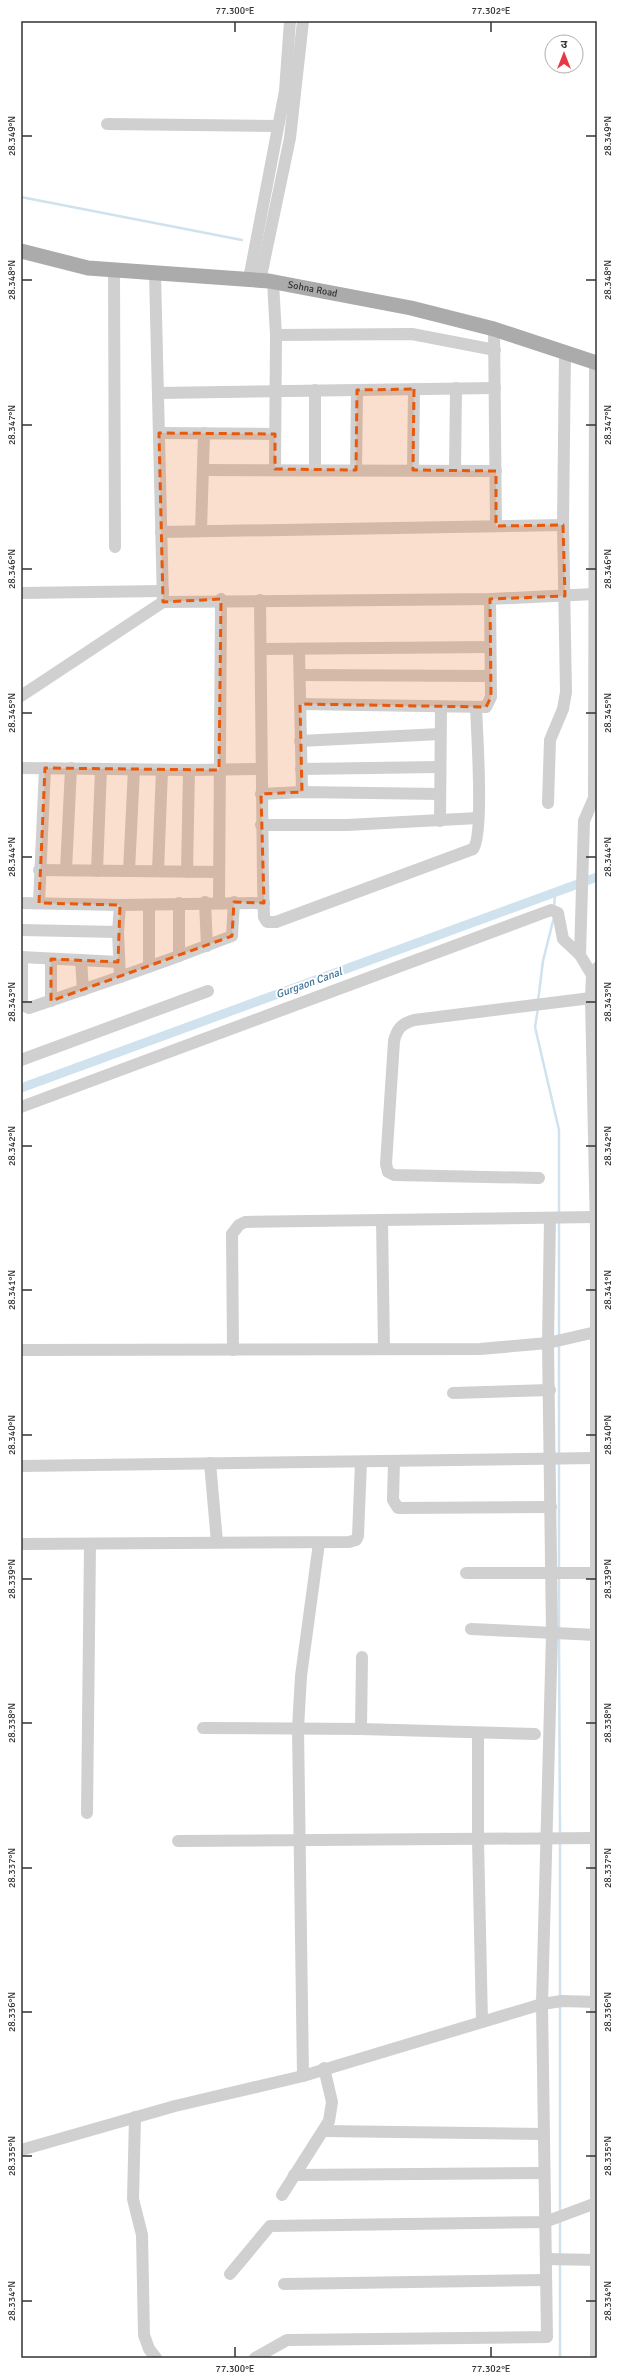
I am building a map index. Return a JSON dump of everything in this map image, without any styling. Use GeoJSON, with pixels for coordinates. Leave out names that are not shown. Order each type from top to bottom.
{"type":"FeatureCollection","features":[{"type":"Feature","properties":{"kind":"main road","name":"Sohna Road"},"geometry":{"type":"LineString","coordinates":[[21,251],[88,268],[261,281],[416,309],[494,329],[596,363]]}},
{"type":"Feature","properties":{"kind":"street"},"geometry":{"type":"LineString","coordinates":[[274,469],[276,335],[261,281],[260,253],[288,64],[290,21]]}},
{"type":"Feature","properties":{"kind":"street"},"geometry":{"type":"LineString","coordinates":[[260,253],[290,138],[303,21]]}},
{"type":"Feature","properties":{"kind":"street"},"geometry":{"type":"LineString","coordinates":[[107,124],[278,126]]}},
{"type":"Feature","properties":{"kind":"street"},"geometry":{"type":"LineString","coordinates":[[114,270],[115,547]]}},
{"type":"Feature","properties":{"kind":"street"},"geometry":{"type":"LineString","coordinates":[[155,273],[163,596]]}},
{"type":"Feature","properties":{"kind":"street"},"geometry":{"type":"LineString","coordinates":[[494,329],[496,526]]}},
{"type":"Feature","properties":{"kind":"street"},"geometry":{"type":"LineString","coordinates":[[276,335],[408,334],[495,350]]}},
{"type":"Feature","properties":{"kind":"street"},"geometry":{"type":"LineString","coordinates":[[548,803],[550,740],[563,709],[566,692],[563,525],[565,352]]}},
{"type":"Feature","properties":{"kind":"street"},"geometry":{"type":"LineString","coordinates":[[580,956],[584,821],[595,802],[594,594],[596,363]]}},
{"type":"Feature","properties":{"kind":"street"},"geometry":{"type":"LineString","coordinates":[[455,471],[456,388]]}},
{"type":"Feature","properties":{"kind":"street"},"geometry":{"type":"LineString","coordinates":[[158,394],[315,390],[495,388]]}},
{"type":"Feature","properties":{"kind":"street"},"geometry":{"type":"LineString","coordinates":[[413,470],[414,389]]}},
{"type":"Feature","properties":{"kind":"street"},"geometry":{"type":"LineString","coordinates":[[315,390],[315,469]]}},
{"type":"Feature","properties":{"kind":"street"},"geometry":{"type":"LineString","coordinates":[[356,470],[357,390]]}},
{"type":"Feature","properties":{"kind":"street"},"geometry":{"type":"LineString","coordinates":[[159,433],[275,434]]}},
{"type":"Feature","properties":{"kind":"street"},"geometry":{"type":"LineString","coordinates":[[201,532],[204,433]]}},
{"type":"Feature","properties":{"kind":"street"},"geometry":{"type":"LineString","coordinates":[[203,470],[315,469],[496,471]]}},
{"type":"Feature","properties":{"kind":"street"},"geometry":{"type":"LineString","coordinates":[[161,532],[563,525]]}},
{"type":"Feature","properties":{"kind":"street"},"geometry":{"type":"LineString","coordinates":[[21,594],[163,596],[260,600],[490,599],[594,594]]}},
{"type":"Feature","properties":{"kind":"street"},"geometry":{"type":"LineString","coordinates":[[21,696],[163,596]]}},
{"type":"Feature","properties":{"kind":"street"},"geometry":{"type":"LineString","coordinates":[[219,902],[221,599]]}},
{"type":"Feature","properties":{"kind":"street"},"geometry":{"type":"LineString","coordinates":[[300,704],[486,707],[490,701],[490,599]]}},
{"type":"Feature","properties":{"kind":"street"},"geometry":{"type":"LineString","coordinates":[[260,600],[260,769],[265,920],[276,922],[376,883],[468,852],[477,845],[476,708]]}},
{"type":"Feature","properties":{"kind":"street"},"geometry":{"type":"LineString","coordinates":[[261,649],[299,650],[490,647]]}},
{"type":"Feature","properties":{"kind":"street"},"geometry":{"type":"LineString","coordinates":[[299,650],[302,792]]}},
{"type":"Feature","properties":{"kind":"street"},"geometry":{"type":"LineString","coordinates":[[300,675],[490,676]]}},
{"type":"Feature","properties":{"kind":"street"},"geometry":{"type":"LineString","coordinates":[[440,821],[439,767],[441,707]]}},
{"type":"Feature","properties":{"kind":"street"},"geometry":{"type":"LineString","coordinates":[[300,741],[440,734]]}},
{"type":"Feature","properties":{"kind":"street"},"geometry":{"type":"LineString","coordinates":[[301,769],[439,767]]}},
{"type":"Feature","properties":{"kind":"street"},"geometry":{"type":"LineString","coordinates":[[21,768],[162,770],[260,769]]}},
{"type":"Feature","properties":{"kind":"street"},"geometry":{"type":"LineString","coordinates":[[39,903],[39,870],[45,768]]}},
{"type":"Feature","properties":{"kind":"street"},"geometry":{"type":"LineString","coordinates":[[66,870],[71,768]]}},
{"type":"Feature","properties":{"kind":"street"},"geometry":{"type":"LineString","coordinates":[[97,871],[101,769]]}},
{"type":"Feature","properties":{"kind":"street"},"geometry":{"type":"LineString","coordinates":[[129,871],[134,769]]}},
{"type":"Feature","properties":{"kind":"street"},"geometry":{"type":"LineString","coordinates":[[158,872],[162,770]]}},
{"type":"Feature","properties":{"kind":"street"},"geometry":{"type":"LineString","coordinates":[[187,872],[189,770]]}},
{"type":"Feature","properties":{"kind":"street"},"geometry":{"type":"LineString","coordinates":[[261,794],[302,792],[440,794]]}},
{"type":"Feature","properties":{"kind":"street"},"geometry":{"type":"LineString","coordinates":[[261,825],[440,821],[478,818]]}},
{"type":"Feature","properties":{"kind":"street"},"geometry":{"type":"LineString","coordinates":[[39,870],[218,872]]}},
{"type":"Feature","properties":{"kind":"street"},"geometry":{"type":"LineString","coordinates":[[21,902],[120,905],[205,902],[264,902]]}},
{"type":"Feature","properties":{"kind":"street"},"geometry":{"type":"LineString","coordinates":[[205,902],[207,946]]}},
{"type":"Feature","properties":{"kind":"street"},"geometry":{"type":"LineString","coordinates":[[119,962],[22,957],[22,1005],[29,1008],[120,977],[232,936],[234,902]]}},
{"type":"Feature","properties":{"kind":"street"},"geometry":{"type":"LineString","coordinates":[[179,903],[179,956]]}},
{"type":"Feature","properties":{"kind":"street"},"geometry":{"type":"LineString","coordinates":[[149,904],[149,966]]}},
{"type":"Feature","properties":{"kind":"street"},"geometry":{"type":"LineString","coordinates":[[120,905],[118,932],[120,977]]}},
{"type":"Feature","properties":{"kind":"street"},"geometry":{"type":"LineString","coordinates":[[21,1107],[554,911],[560,916],[563,939],[595,972],[591,998],[595,1029],[596,1217],[596,2358]]}},
{"type":"Feature","properties":{"kind":"street"},"geometry":{"type":"LineString","coordinates":[[21,930],[118,932]]}},
{"type":"Feature","properties":{"kind":"street"},"geometry":{"type":"LineString","coordinates":[[51,958],[51,1000]]}},
{"type":"Feature","properties":{"kind":"street"},"geometry":{"type":"LineString","coordinates":[[81,960],[83,990]]}},
{"type":"Feature","properties":{"kind":"street"},"geometry":{"type":"LineString","coordinates":[[21,1060],[208,991]]}},
{"type":"Feature","properties":{"kind":"street"},"geometry":{"type":"LineString","coordinates":[[540,1178],[394,1175],[388,1172],[386,1164],[394,1042],[401,1026],[414,1020],[591,998]]}},
{"type":"Feature","properties":{"kind":"street"},"geometry":{"type":"LineString","coordinates":[[233,1350],[232,1234],[238,1225],[245,1222],[596,1217]]}},
{"type":"Feature","properties":{"kind":"street"},"geometry":{"type":"LineString","coordinates":[[255,2358],[287,2340],[547,2337],[546,2280],[555,2259],[554,2219],[544,2173],[543,2134],[553,2003],[546,1837],[557,1633],[557,1573],[551,1507],[557,1459],[550,1390],[556,1342],[557,1218]]}},
{"type":"Feature","properties":{"kind":"street"},"geometry":{"type":"LineString","coordinates":[[382,1220],[384,1349]]}},
{"type":"Feature","properties":{"kind":"street"},"geometry":{"type":"LineString","coordinates":[[21,1350],[493,1348],[556,1342],[596,1332]]}},
{"type":"Feature","properties":{"kind":"street"},"geometry":{"type":"LineString","coordinates":[[453,1393],[550,1390]]}},
{"type":"Feature","properties":{"kind":"street"},"geometry":{"type":"LineString","coordinates":[[21,1466],[595,1458]]}},
{"type":"Feature","properties":{"kind":"street"},"geometry":{"type":"LineString","coordinates":[[21,1544],[90,1545],[217,1542],[350,1542],[356,1540],[361,1462]]}},
{"type":"Feature","properties":{"kind":"street"},"geometry":{"type":"LineString","coordinates":[[394,1462],[393,1500],[398,1508],[551,1507]]}},
{"type":"Feature","properties":{"kind":"street"},"geometry":{"type":"LineString","coordinates":[[210,1464],[217,1542]]}},
{"type":"Feature","properties":{"kind":"street"},"geometry":{"type":"LineString","coordinates":[[303,2076],[298,1728],[301,1676],[319,1543]]}},
{"type":"Feature","properties":{"kind":"street"},"geometry":{"type":"LineString","coordinates":[[87,1813],[90,1545]]}},
{"type":"Feature","properties":{"kind":"street"},"geometry":{"type":"LineString","coordinates":[[466,1573],[596,1573]]}},
{"type":"Feature","properties":{"kind":"street"},"geometry":{"type":"LineString","coordinates":[[471,1629],[596,1634]]}},
{"type":"Feature","properties":{"kind":"street"},"geometry":{"type":"LineString","coordinates":[[361,1729],[362,1658]]}},
{"type":"Feature","properties":{"kind":"street"},"geometry":{"type":"LineString","coordinates":[[203,1728],[361,1729],[535,1734]]}},
{"type":"Feature","properties":{"kind":"street"},"geometry":{"type":"LineString","coordinates":[[478,1733],[478,1840],[482,2022]]}},
{"type":"Feature","properties":{"kind":"street"},"geometry":{"type":"LineString","coordinates":[[178,1842],[478,1840],[546,1837],[596,1838]]}},
{"type":"Feature","properties":{"kind":"street"},"geometry":{"type":"LineString","coordinates":[[21,2150],[135,2117],[303,2076],[324,2068],[553,2003],[595,2002]]}},
{"type":"Feature","properties":{"kind":"street"},"geometry":{"type":"LineString","coordinates":[[282,2195],[323,2131],[333,2109],[324,2068]]}},
{"type":"Feature","properties":{"kind":"street"},"geometry":{"type":"LineString","coordinates":[[135,2117],[133,2199],[142,2235],[144,2335],[149,2349],[156,2358]]}},
{"type":"Feature","properties":{"kind":"street"},"geometry":{"type":"LineString","coordinates":[[323,2131],[543,2134]]}},
{"type":"Feature","properties":{"kind":"street"},"geometry":{"type":"LineString","coordinates":[[294,2175],[544,2173]]}},
{"type":"Feature","properties":{"kind":"street"},"geometry":{"type":"LineString","coordinates":[[230,2274],[270,2226],[554,2219],[596,2203]]}},
{"type":"Feature","properties":{"kind":"street"},"geometry":{"type":"LineString","coordinates":[[555,2259],[597,2260]]}},
{"type":"Feature","properties":{"kind":"street"},"geometry":{"type":"LineString","coordinates":[[284,2284],[546,2280]]}},
{"type":"Feature","properties":{"kind":"highlighted area"},"geometry":{"type":"Polygon","coordinates":[[[414,389],[413,470],[496,471],[496,526],[563,525],[565,596],[490,599],[491,697],[486,707],[300,704],[302,792],[261,794],[264,903],[234,902],[232,936],[51,1001],[51,959],[118,962],[120,905],[39,903],[45,768],[219,770],[221,599],[163,602],[159,433],[275,434],[275,469],[356,470],[357,390],[414,389]]]}},
{"type":"Feature","properties":{"kind":"waterway"},"geometry":{"type":"LineString","coordinates":[[21,197],[242,240]]}},
{"type":"Feature","properties":{"kind":"waterway","name":"Gurgaon Canal"},"geometry":{"type":"LineString","coordinates":[[21,1088],[597,877]]}},
{"type":"Feature","properties":{"kind":"waterway"},"geometry":{"type":"LineString","coordinates":[[554,908],[555,893]]}},
{"type":"Feature","properties":{"kind":"waterway"},"geometry":{"type":"LineString","coordinates":[[538,1001],[543,961],[554,917]]}},
{"type":"Feature","properties":{"kind":"waterway"},"geometry":{"type":"LineString","coordinates":[[538,1008],[535,1027],[559,1130],[559,1214]]}},
{"type":"Feature","properties":{"kind":"waterway"},"geometry":{"type":"LineString","coordinates":[[559,1221],[559,1336]]}},
{"type":"Feature","properties":{"kind":"waterway"},"geometry":{"type":"LineString","coordinates":[[559,1345],[559,1456]]}},
{"type":"Feature","properties":{"kind":"waterway"},"geometry":{"type":"LineString","coordinates":[[559,1463],[559,1570]]}},
{"type":"Feature","properties":{"kind":"waterway"},"geometry":{"type":"LineString","coordinates":[[559,1577],[559,1630]]}},
{"type":"Feature","properties":{"kind":"waterway"},"geometry":{"type":"LineString","coordinates":[[559,1637],[560,1834]]}},
{"type":"Feature","properties":{"kind":"waterway"},"geometry":{"type":"LineString","coordinates":[[560,1845],[560,1998]]}},
{"type":"Feature","properties":{"kind":"waterway"},"geometry":{"type":"LineString","coordinates":[[560,2005],[560,2212]]}},
{"type":"Feature","properties":{"kind":"waterway"},"geometry":{"type":"LineString","coordinates":[[560,2221],[560,2256]]}},
{"type":"Feature","properties":{"kind":"waterway"},"geometry":{"type":"LineString","coordinates":[[560,2263],[560,2358]]}}]}
